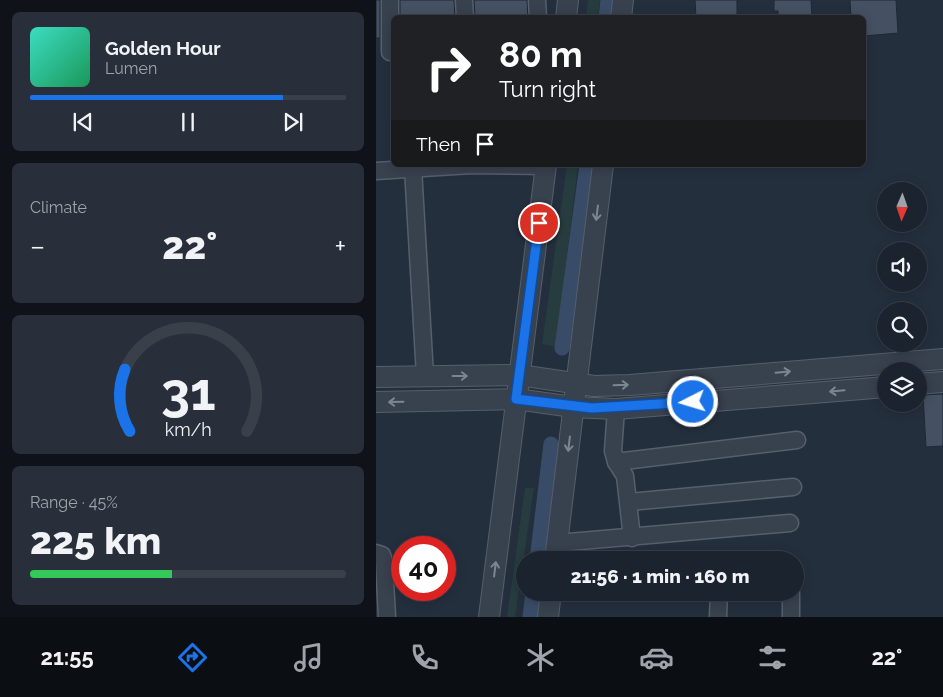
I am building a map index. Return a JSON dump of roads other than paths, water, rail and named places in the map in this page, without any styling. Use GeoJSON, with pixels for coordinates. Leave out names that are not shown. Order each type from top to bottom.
{"type":"FeatureCollection","features":[{"type":"Feature","properties":{"kind":"street"},"geometry":{"type":"LineString","coordinates":[[390,0],[390,52]]}},
{"type":"Feature","properties":{"kind":"street"},"geometry":{"type":"LineString","coordinates":[[464,0],[465,15]]}},
{"type":"Feature","properties":{"kind":"street"},"geometry":{"type":"LineString","coordinates":[[537,0],[538,15]]}},
{"type":"Feature","properties":{"kind":"street"},"geometry":{"type":"LineString","coordinates":[[566,15],[568,0]]}},
{"type":"Feature","properties":{"kind":"street"},"geometry":{"type":"LineString","coordinates":[[622,15],[624,0]]}},
{"type":"Feature","properties":{"kind":"street"},"geometry":{"type":"LineString","coordinates":[[376,171],[432,167]]}},
{"type":"Feature","properties":{"kind":"street"},"geometry":{"type":"LineString","coordinates":[[489,617],[546,167]]}},
{"type":"Feature","properties":{"kind":"street"},"geometry":{"type":"LineString","coordinates":[[556,551],[603,167]]}},
{"type":"Feature","properties":{"kind":"street"},"geometry":{"type":"LineString","coordinates":[[413,168],[425,376]]}},
{"type":"Feature","properties":{"kind":"street"},"geometry":{"type":"LineString","coordinates":[[376,376],[519,376],[576,384],[630,385],[943,359]]}},
{"type":"Feature","properties":{"kind":"street"},"geometry":{"type":"LineString","coordinates":[[927,383],[943,382]]}},
{"type":"Feature","properties":{"kind":"street"},"geometry":{"type":"LineString","coordinates":[[376,402],[516,399],[573,407],[616,409],[877,388]]}},
{"type":"Feature","properties":{"kind":"street"},"geometry":{"type":"LineString","coordinates":[[616,409],[613,451],[616,462],[625,476],[632,538]]}},
{"type":"Feature","properties":{"kind":"street"},"geometry":{"type":"LineString","coordinates":[[616,462],[797,440]]}},
{"type":"Feature","properties":{"kind":"street"},"geometry":{"type":"LineString","coordinates":[[629,502],[793,486]]}},
{"type":"Feature","properties":{"kind":"street"},"geometry":{"type":"LineString","coordinates":[[561,551],[632,538],[790,523]]}},
{"type":"Feature","properties":{"kind":"street"},"geometry":{"type":"LineString","coordinates":[[376,553],[382,555],[384,561],[387,617]]}},
{"type":"Feature","properties":{"kind":"street"},"geometry":{"type":"LineString","coordinates":[[548,617],[550,601]]}},
{"type":"Feature","properties":{"kind":"street"},"geometry":{"type":"LineString","coordinates":[[718,601],[718,617]]}},
{"type":"Feature","properties":{"kind":"street"},"geometry":{"type":"LineString","coordinates":[[791,601],[791,617]]}},
{"type":"Feature","properties":{"kind":"waterway"},"geometry":{"type":"LineString","coordinates":[[606,15],[608,0]]}},
{"type":"Feature","properties":{"kind":"waterway"},"geometry":{"type":"LineString","coordinates":[[562,348],[587,167]]}},
{"type":"Feature","properties":{"kind":"waterway"},"geometry":{"type":"LineString","coordinates":[[538,551],[551,444]]}},
{"type":"Feature","properties":{"kind":"waterway"},"geometry":{"type":"LineString","coordinates":[[530,617],[532,601]]}}]}
